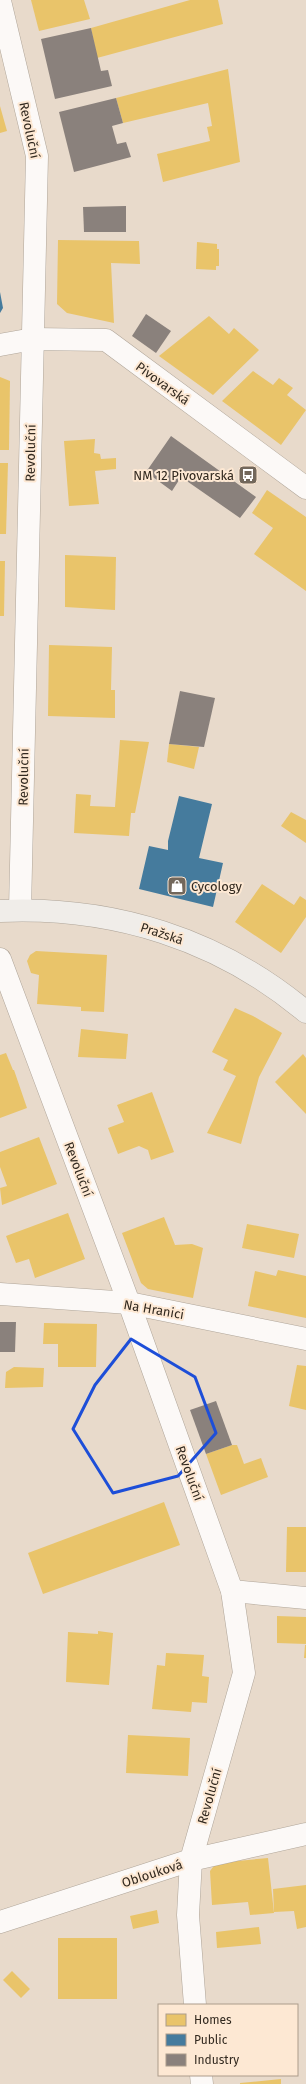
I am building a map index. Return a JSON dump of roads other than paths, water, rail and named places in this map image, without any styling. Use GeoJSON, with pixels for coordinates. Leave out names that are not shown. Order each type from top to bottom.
{"type":"FeatureCollection","features":[{"type":"Feature","properties":{"kind":"main road","name":"Pražská"},"geometry":{"type":"LineString","coordinates":[[10,911],[63,912],[104,917],[156,930],[218,953],[280,990],[306,1012]]}},
{"type":"Feature","properties":{"kind":"street","name":"Revoluční"},"geometry":{"type":"LineString","coordinates":[[0,1],[37,156],[33,339],[10,911]]}},
{"type":"Feature","properties":{"kind":"street","name":"Pivovarská"},"geometry":{"type":"LineString","coordinates":[[0,345],[33,339],[106,340],[306,488]]}},
{"type":"Feature","properties":{"kind":"street","name":"Revoluční"},"geometry":{"type":"LineString","coordinates":[[0,960],[129,1303],[232,1591],[244,1673],[191,1860],[188,1915],[195,2004]]}},
{"type":"Feature","properties":{"kind":"street","name":"Na Hranici"},"geometry":{"type":"LineString","coordinates":[[0,1294],[129,1303],[306,1339]]}},
{"type":"Feature","properties":{"kind":"street"},"geometry":{"type":"LineString","coordinates":[[232,1591],[306,1598]]}},
{"type":"Feature","properties":{"kind":"street","name":"Oblouková"},"geometry":{"type":"LineString","coordinates":[[0,1922],[191,1860],[306,1834]]}},
{"type":"Feature","properties":{"kind":"place","name":"NM 12 Pivovarská"},"geometry":{"type":"Point","coordinates":[248,475]}},
{"type":"Feature","properties":{"kind":"place","name":"Cycology"},"geometry":{"type":"Point","coordinates":[177,886]}}]}
